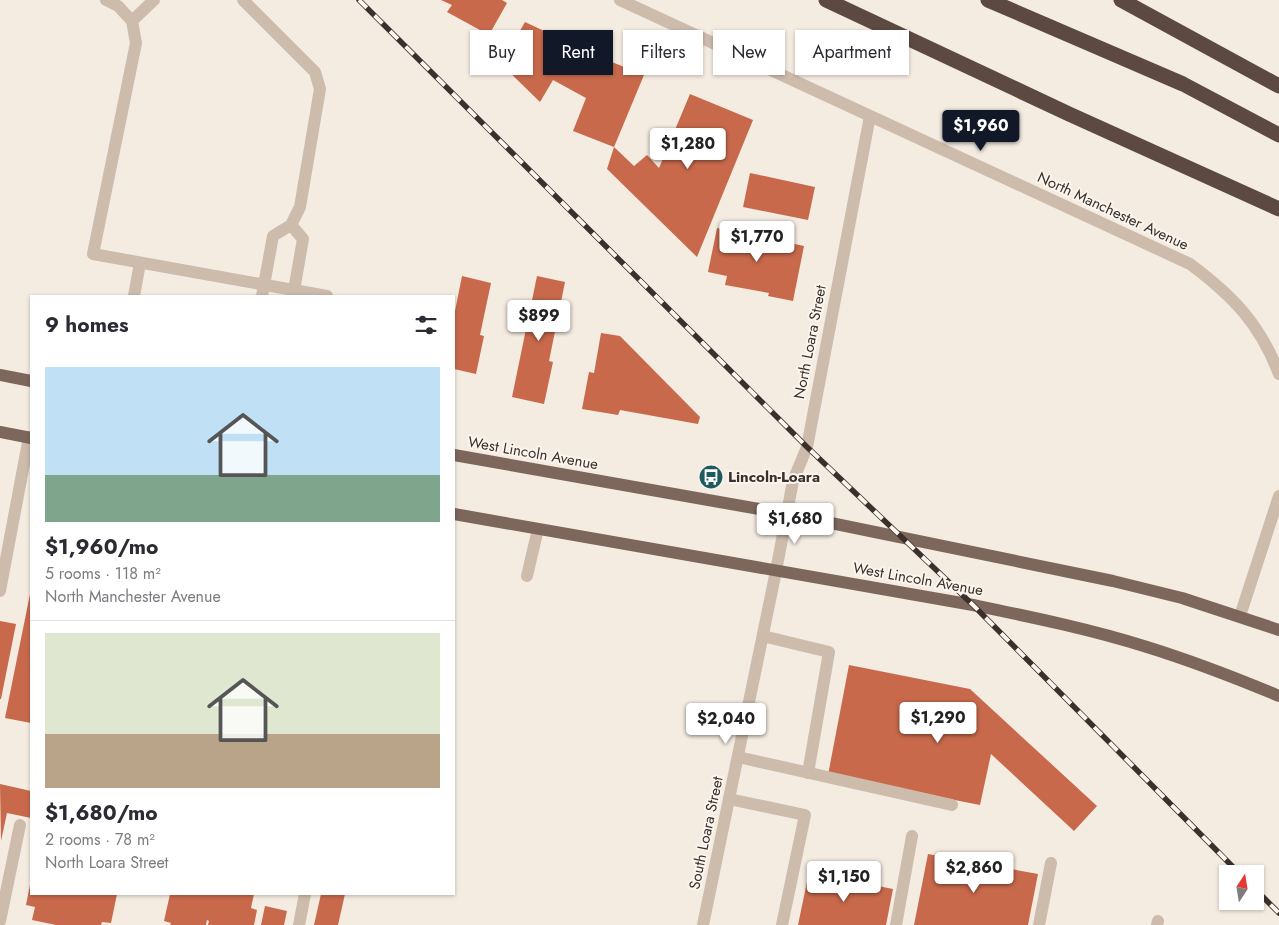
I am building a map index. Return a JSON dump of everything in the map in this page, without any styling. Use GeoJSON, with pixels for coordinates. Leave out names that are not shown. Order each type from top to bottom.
{"type":"FeatureCollection","features":[{"type":"Feature","properties":{"kind":"highway"},"geometry":{"type":"LineString","coordinates":[[826,0],[1069,114],[1279,209]]}},
{"type":"Feature","properties":{"kind":"highway"},"geometry":{"type":"LineString","coordinates":[[988,0],[1183,84],[1279,135]]}},
{"type":"Feature","properties":{"kind":"highway"},"geometry":{"type":"LineString","coordinates":[[1121,0],[1279,86]]}},
{"type":"Feature","properties":{"kind":"main road"},"geometry":{"type":"LineString","coordinates":[[0,375],[30,381]]}},
{"type":"Feature","properties":{"kind":"main road"},"geometry":{"type":"LineString","coordinates":[[0,432],[30,437]]}},
{"type":"Feature","properties":{"kind":"main road","name":"West Lincoln Avenue"},"geometry":{"type":"LineString","coordinates":[[455,455],[787,514],[1114,581],[1182,598],[1279,630]]}},
{"type":"Feature","properties":{"kind":"main road","name":"West Lincoln Avenue"},"geometry":{"type":"LineString","coordinates":[[455,514],[973,605],[1146,647],[1195,663],[1279,696]]}},
{"type":"Feature","properties":{"kind":"street"},"geometry":{"type":"LineString","coordinates":[[106,0],[118,6],[132,21],[136,43],[93,254],[263,291],[316,295]]}},
{"type":"Feature","properties":{"kind":"street"},"geometry":{"type":"LineString","coordinates":[[132,21],[154,0]]}},
{"type":"Feature","properties":{"kind":"street"},"geometry":{"type":"LineString","coordinates":[[242,0],[315,72],[320,89],[300,207],[291,225],[273,236],[263,291]]}},
{"type":"Feature","properties":{"kind":"street","name":"North Manchester Avenue"},"geometry":{"type":"LineString","coordinates":[[620,0],[1190,264],[1213,281],[1239,305],[1258,331],[1279,374]]}},
{"type":"Feature","properties":{"kind":"street","name":"North Loara Street"},"geometry":{"type":"LineString","coordinates":[[776,571],[793,481],[807,447],[870,116]]}},
{"type":"Feature","properties":{"kind":"street"},"geometry":{"type":"LineString","coordinates":[[291,225],[303,239],[294,293]]}},
{"type":"Feature","properties":{"kind":"street"},"geometry":{"type":"LineString","coordinates":[[134,295],[140,263]]}},
{"type":"Feature","properties":{"kind":"street"},"geometry":{"type":"LineString","coordinates":[[0,591],[30,437]]}},
{"type":"Feature","properties":{"kind":"street"},"geometry":{"type":"LineString","coordinates":[[1240,616],[1279,496]]}},
{"type":"Feature","properties":{"kind":"street"},"geometry":{"type":"LineString","coordinates":[[527,576],[538,528]]}},
{"type":"Feature","properties":{"kind":"street","name":"South Loara Street"},"geometry":{"type":"LineString","coordinates":[[703,925],[776,571]]}},
{"type":"Feature","properties":{"kind":"street"},"geometry":{"type":"LineString","coordinates":[[763,636],[829,652],[808,773]]}},
{"type":"Feature","properties":{"kind":"street"},"geometry":{"type":"LineString","coordinates":[[738,757],[952,805]]}},
{"type":"Feature","properties":{"kind":"street"},"geometry":{"type":"LineString","coordinates":[[729,799],[805,815],[782,925]]}},
{"type":"Feature","properties":{"kind":"street"},"geometry":{"type":"LineString","coordinates":[[0,921],[20,825]]}},
{"type":"Feature","properties":{"kind":"street"},"geometry":{"type":"LineString","coordinates":[[896,925],[912,836]]}},
{"type":"Feature","properties":{"kind":"street"},"geometry":{"type":"LineString","coordinates":[[1039,925],[1051,863]]}},
{"type":"Feature","properties":{"kind":"street"},"geometry":{"type":"LineString","coordinates":[[299,925],[305,895]]}},
{"type":"Feature","properties":{"kind":"building"},"geometry":{"type":"Polygon","coordinates":[[[441,0],[502,0],[507,3],[492,30],[480,30],[447,12],[452,5],[441,0]]]}},
{"type":"Feature","properties":{"kind":"building"},"geometry":{"type":"Polygon","coordinates":[[[525,22],[543,30],[543,75],[613,75],[613,62],[623,66],[623,75],[644,75],[614,147],[573,131],[586,98],[553,80],[540,102],[512,75],[533,75],[533,30],[520,30],[525,22]]]}},
{"type":"Feature","properties":{"kind":"building"},"geometry":{"type":"Polygon","coordinates":[[[690,94],[753,120],[697,257],[607,169],[614,147],[634,166],[647,155],[659,168],[690,94]]]}},
{"type":"Feature","properties":{"kind":"building"},"geometry":{"type":"Polygon","coordinates":[[[750,173],[815,187],[808,220],[743,207],[750,173]]]}},
{"type":"Feature","properties":{"kind":"building"},"geometry":{"type":"Polygon","coordinates":[[[717,228],[804,246],[793,301],[768,296],[769,293],[725,285],[727,276],[708,272],[717,228]]]}},
{"type":"Feature","properties":{"kind":"building"},"geometry":{"type":"Polygon","coordinates":[[[462,276],[491,283],[480,335],[484,336],[476,374],[455,369],[455,311],[462,276]]]}},
{"type":"Feature","properties":{"kind":"building"},"geometry":{"type":"Polygon","coordinates":[[[537,276],[565,282],[549,361],[553,362],[544,404],[512,397],[537,276]]]}},
{"type":"Feature","properties":{"kind":"building"},"geometry":{"type":"Polygon","coordinates":[[[601,333],[620,336],[700,417],[698,424],[620,410],[618,415],[582,409],[589,372],[594,373],[601,333]]]}},
{"type":"Feature","properties":{"kind":"building"},"geometry":{"type":"Polygon","coordinates":[[[30,594],[30,723],[5,718],[30,594]]]}},
{"type":"Feature","properties":{"kind":"building"},"geometry":{"type":"Polygon","coordinates":[[[0,621],[16,624],[1,699],[0,699],[0,621]]]}},
{"type":"Feature","properties":{"kind":"building"},"geometry":{"type":"Polygon","coordinates":[[[849,665],[970,689],[1097,806],[1074,831],[991,754],[980,805],[828,775],[849,665]]]}},
{"type":"Feature","properties":{"kind":"building"},"geometry":{"type":"Polygon","coordinates":[[[0,784],[30,791],[30,818],[7,813],[1,841],[0,784]]]}},
{"type":"Feature","properties":{"kind":"building"},"geometry":{"type":"Polygon","coordinates":[[[928,854],[1038,874],[1028,925],[914,925],[928,854]]]}},
{"type":"Feature","properties":{"kind":"building"},"geometry":{"type":"Polygon","coordinates":[[[809,872],[893,889],[886,925],[798,925],[809,872]]]}},
{"type":"Feature","properties":{"kind":"building"},"geometry":{"type":"Polygon","coordinates":[[[30,885],[30,895],[117,895],[111,923],[102,922],[101,925],[56,925],[32,920],[35,907],[26,905],[30,885]]]}},
{"type":"Feature","properties":{"kind":"building"},"geometry":{"type":"Polygon","coordinates":[[[170,895],[254,895],[251,908],[257,910],[254,925],[208,925],[209,921],[207,920],[206,925],[170,925],[171,923],[164,921],[170,895]]]}},
{"type":"Feature","properties":{"kind":"building"},"geometry":{"type":"Polygon","coordinates":[[[321,895],[345,895],[338,925],[314,925],[321,895]]]}},
{"type":"Feature","properties":{"kind":"building"},"geometry":{"type":"Polygon","coordinates":[[[265,906],[287,911],[284,925],[261,925],[265,906]]]}},
{"type":"Feature","properties":{"kind":"railway"},"geometry":{"type":"LineString","coordinates":[[359,0],[807,447],[973,605],[1231,865]]}},
{"type":"Feature","properties":{"kind":"railway"},"geometry":{"type":"LineString","coordinates":[[1264,898],[1279,913]]}},
{"type":"Feature","properties":{"kind":"place","name":"Lincoln-Loara"},"geometry":{"type":"Point","coordinates":[711,477]}}]}
